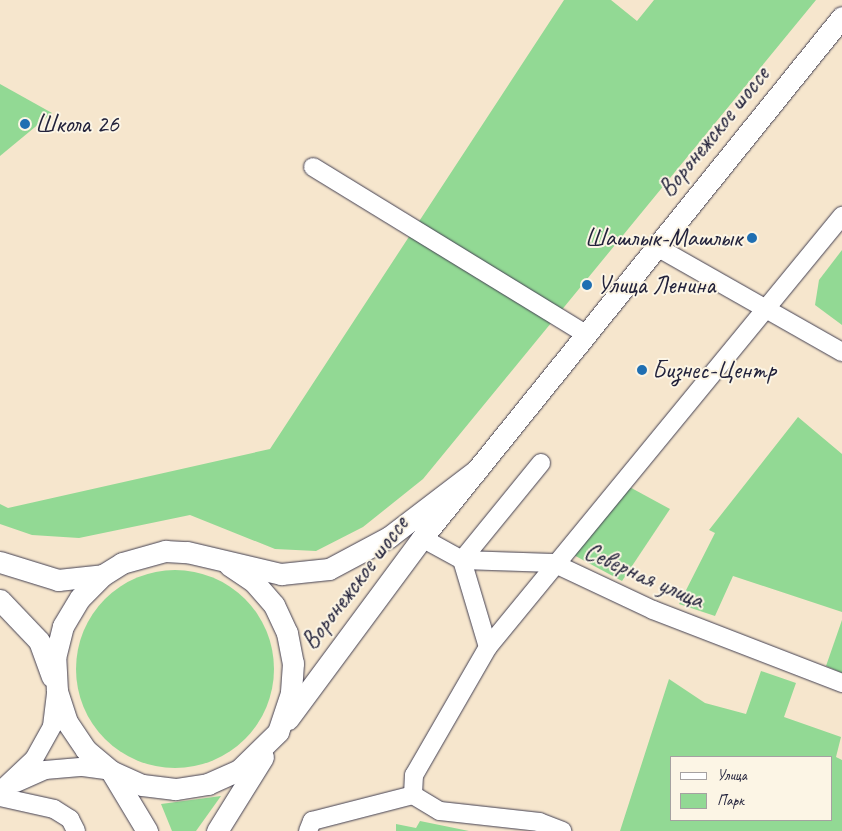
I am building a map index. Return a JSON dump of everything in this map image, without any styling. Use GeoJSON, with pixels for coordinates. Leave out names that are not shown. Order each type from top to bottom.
{"type":"FeatureCollection","features":[{"type":"Feature","properties":{"kind":"main road","name":"Воронежское шоссе"},"geometry":{"type":"LineString","coordinates":[[217,831],[278,732],[422,538],[842,17]]}},
{"type":"Feature","properties":{"kind":"main road","name":"Воронежское шоссе"},"geometry":{"type":"LineString","coordinates":[[147,831],[111,772],[86,750],[67,722],[56,691],[55,658],[63,626],[80,598],[103,575],[122,563],[165,551],[208,556],[229,564],[281,574],[328,569],[389,537],[478,468]]}},
{"type":"Feature","properties":{"kind":"main road"},"geometry":{"type":"LineString","coordinates":[[0,562],[58,580],[103,575]]}},
{"type":"Feature","properties":{"kind":"main road","name":"Воронежское шоссе"},"geometry":{"type":"LineString","coordinates":[[111,772],[159,787],[208,784],[239,770],[278,732],[291,693],[293,663],[287,633],[274,605],[254,582],[229,564]]}},
{"type":"Feature","properties":{"kind":"main road"},"geometry":{"type":"LineString","coordinates":[[0,600],[39,641],[56,691]]}},
{"type":"Feature","properties":{"kind":"street"},"geometry":{"type":"LineString","coordinates":[[313,167],[586,334]]}},
{"type":"Feature","properties":{"kind":"street"},"geometry":{"type":"LineString","coordinates":[[413,795],[414,775],[488,647],[553,562],[767,310],[842,216]]}},
{"type":"Feature","properties":{"kind":"street"},"geometry":{"type":"LineString","coordinates":[[657,247],[842,352]]}},
{"type":"Feature","properties":{"kind":"street"},"geometry":{"type":"LineString","coordinates":[[488,647],[462,560],[541,462]]}},
{"type":"Feature","properties":{"kind":"street","name":"Северная улица"},"geometry":{"type":"LineString","coordinates":[[422,538],[462,560],[553,562],[653,610],[842,683]]}},
{"type":"Feature","properties":{"kind":"street"},"geometry":{"type":"LineString","coordinates":[[0,791],[34,759],[52,726],[56,691]]}},
{"type":"Feature","properties":{"kind":"street"},"geometry":{"type":"LineString","coordinates":[[0,791],[45,770],[84,766],[111,772]]}},
{"type":"Feature","properties":{"kind":"street"},"geometry":{"type":"LineString","coordinates":[[308,831],[312,821],[413,795],[440,811],[539,822],[562,831]]}},
{"type":"Feature","properties":{"kind":"street"},"geometry":{"type":"LineString","coordinates":[[0,797],[54,809],[73,825],[87,831]]}},
{"type":"Feature","properties":{"kind":"green space"},"geometry":{"type":"Polygon","coordinates":[[[564,0],[611,0],[637,21],[654,0],[816,0],[423,479],[363,527],[316,551],[275,549],[190,515],[79,538],[32,535],[0,524],[0,504],[8,508],[270,449],[564,0]]]}},
{"type":"Feature","properties":{"kind":"green space"},"geometry":{"type":"Polygon","coordinates":[[[0,84],[52,113],[0,156],[0,84]]]}},
{"type":"Feature","properties":{"kind":"green space"},"geometry":{"type":"Polygon","coordinates":[[[842,250],[842,325],[815,305],[819,280],[842,250]]]}},
{"type":"Feature","properties":{"kind":"green space"},"geometry":{"type":"Polygon","coordinates":[[[798,417],[842,454],[842,612],[733,576],[715,616],[679,604],[715,533],[709,530],[798,417]]]}},
{"type":"Feature","properties":{"kind":"green space"},"geometry":{"type":"Polygon","coordinates":[[[624,484],[670,509],[622,581],[570,553],[624,484]]]}},
{"type":"Feature","properties":{"kind":"green space"},"geometry":{"type":"Polygon","coordinates":[[[175,570],[204,574],[222,582],[245,599],[262,622],[270,640],[274,669],[270,698],[262,716],[245,739],[222,756],[204,764],[175,768],[146,764],[128,756],[105,739],[88,716],[80,698],[76,669],[80,640],[88,622],[105,599],[128,582],[146,574],[175,570]]]}},
{"type":"Feature","properties":{"kind":"green space"},"geometry":{"type":"Polygon","coordinates":[[[842,620],[842,673],[826,666],[842,620]]]}},
{"type":"Feature","properties":{"kind":"green space"},"geometry":{"type":"Polygon","coordinates":[[[761,671],[796,683],[784,717],[841,737],[836,757],[842,760],[842,831],[620,831],[669,679],[705,703],[746,714],[761,671]]]}},
{"type":"Feature","properties":{"kind":"green space"},"geometry":{"type":"Polygon","coordinates":[[[221,796],[196,831],[172,831],[161,804],[221,796]]]}},
{"type":"Feature","properties":{"kind":"green space"},"geometry":{"type":"Polygon","coordinates":[[[420,821],[469,831],[396,831],[396,824],[416,828],[420,821]]]}},
{"type":"Feature","properties":{"kind":"place","name":"Школа 26"},"geometry":{"type":"Point","coordinates":[25,124]}},
{"type":"Feature","properties":{"kind":"place","name":"Шашлык-Машлык"},"geometry":{"type":"Point","coordinates":[752,238]}},
{"type":"Feature","properties":{"kind":"place","name":"Улица Ленина"},"geometry":{"type":"Point","coordinates":[587,285]}},
{"type":"Feature","properties":{"kind":"place","name":"Бизнес-Центр"},"geometry":{"type":"Point","coordinates":[642,370]}}]}
